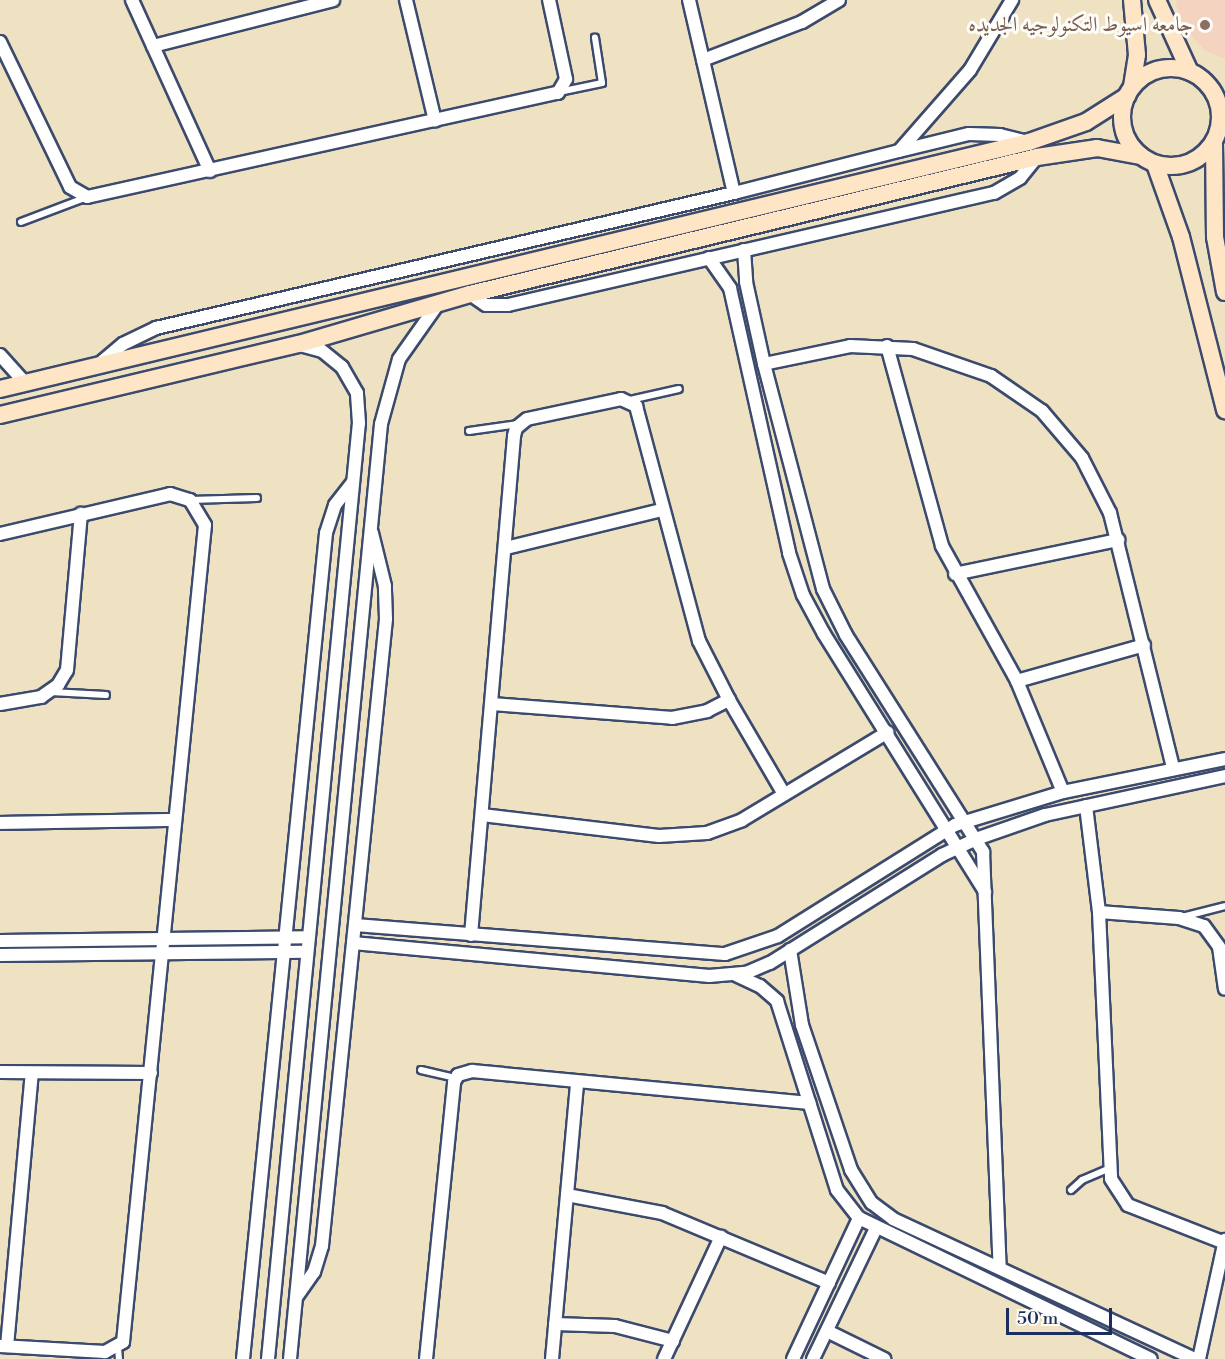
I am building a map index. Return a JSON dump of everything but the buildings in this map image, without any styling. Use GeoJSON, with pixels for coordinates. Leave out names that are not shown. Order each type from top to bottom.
{"type":"FeatureCollection","features":[{"type":"Feature","properties":{"kind":"street"},"geometry":{"type":"LineString","coordinates":[[132,0],[210,171]]}},
{"type":"Feature","properties":{"kind":"street"},"geometry":{"type":"LineString","coordinates":[[153,46],[333,0]]}},
{"type":"Feature","properties":{"kind":"street"},"geometry":{"type":"LineString","coordinates":[[406,0],[435,121]]}},
{"type":"Feature","properties":{"kind":"street"},"geometry":{"type":"LineString","coordinates":[[0,42],[70,187],[87,197],[558,93],[566,79],[549,0]]}},
{"type":"Feature","properties":{"kind":"street"},"geometry":{"type":"LineString","coordinates":[[689,0],[734,193]]}},
{"type":"Feature","properties":{"kind":"street"},"geometry":{"type":"LineString","coordinates":[[703,60],[802,22],[839,0]]}},
{"type":"Feature","properties":{"kind":"street"},"geometry":{"type":"LineString","coordinates":[[899,151],[970,70],[1012,0]]}},
{"type":"Feature","properties":{"kind":"street"},"geometry":{"type":"LineString","coordinates":[[1157,0],[1190,72],[1219,95],[1215,237],[1225,292]]}},
{"type":"Feature","properties":{"kind":"street"},"geometry":{"type":"LineString","coordinates":[[1131,2],[1137,55],[1130,92],[1123,108],[1125,135],[1148,160],[1181,237],[1225,410]]}},
{"type":"Feature","properties":{"kind":"street"},"geometry":{"type":"LineString","coordinates":[[0,415],[299,344],[470,294],[1033,150],[1086,122],[1130,92],[1141,78],[1165,69],[1190,72]]}},
{"type":"Feature","properties":{"kind":"street"},"geometry":{"type":"LineString","coordinates":[[96,367],[123,344],[156,328],[734,193],[969,134],[1000,135],[1033,150]]}},
{"type":"Feature","properties":{"kind":"street"},"geometry":{"type":"LineString","coordinates":[[0,389],[1033,150],[1097,148],[1148,160],[1188,163],[1218,139]]}},
{"type":"Feature","properties":{"kind":"street"},"geometry":{"type":"LineString","coordinates":[[470,294],[486,305],[508,305],[994,193],[1020,178],[1033,150]]}},
{"type":"Feature","properties":{"kind":"street"},"geometry":{"type":"LineString","coordinates":[[744,250],[746,282],[764,364],[812,557],[830,605],[983,852],[988,895],[1000,1267]]}},
{"type":"Feature","properties":{"kind":"street"},"geometry":{"type":"LineString","coordinates":[[709,258],[730,288],[789,553],[803,595],[824,634],[888,732],[988,895]]}},
{"type":"Feature","properties":{"kind":"street"},"geometry":{"type":"LineString","coordinates":[[290,1359],[370,527],[390,380],[410,339],[438,304]]}},
{"type":"Feature","properties":{"kind":"street"},"geometry":{"type":"LineString","coordinates":[[267,1359],[359,423],[357,393],[342,367],[332,357],[299,344]]}},
{"type":"Feature","properties":{"kind":"street"},"geometry":{"type":"LineString","coordinates":[[764,364],[846,346],[887,346],[963,363],[991,376],[1042,411],[1086,464],[1110,513],[1173,768]]}},
{"type":"Feature","properties":{"kind":"street"},"geometry":{"type":"LineString","coordinates":[[887,346],[928,504],[955,574],[1017,681],[1063,792]]}},
{"type":"Feature","properties":{"kind":"street"},"geometry":{"type":"LineString","coordinates":[[0,355],[25,383]]}},
{"type":"Feature","properties":{"kind":"street"},"geometry":{"type":"LineString","coordinates":[[471,935],[514,436],[519,424],[541,416],[629,400],[638,410],[689,611],[729,700],[784,794]]}},
{"type":"Feature","properties":{"kind":"street"},"geometry":{"type":"LineString","coordinates":[[243,1359],[326,532],[335,505],[353,482]]}},
{"type":"Feature","properties":{"kind":"street"},"geometry":{"type":"LineString","coordinates":[[0,534],[170,494],[190,500],[205,525],[124,1335],[118,1353],[4,1346],[32,1073]]}},
{"type":"Feature","properties":{"kind":"street"},"geometry":{"type":"LineString","coordinates":[[506,548],[662,510]]}},
{"type":"Feature","properties":{"kind":"street"},"geometry":{"type":"LineString","coordinates":[[0,704],[51,692],[64,677],[69,661],[81,514]]}},
{"type":"Feature","properties":{"kind":"street"},"geometry":{"type":"LineString","coordinates":[[296,1297],[314,1272],[322,1246],[386,619],[384,578],[370,527]]}},
{"type":"Feature","properties":{"kind":"street"},"geometry":{"type":"LineString","coordinates":[[955,574],[1118,540]]}},
{"type":"Feature","properties":{"kind":"street"},"geometry":{"type":"LineString","coordinates":[[1017,681],[1144,645]]}},
{"type":"Feature","properties":{"kind":"street"},"geometry":{"type":"LineString","coordinates":[[492,704],[672,718],[707,711],[729,700]]}},
{"type":"Feature","properties":{"kind":"street"},"geometry":{"type":"LineString","coordinates":[[482,815],[674,836],[716,831],[784,794],[888,732]]}},
{"type":"Feature","properties":{"kind":"street"},"geometry":{"type":"LineString","coordinates":[[355,924],[701,955],[741,951],[778,936],[948,828],[1063,792],[1225,759]]}},
{"type":"Feature","properties":{"kind":"street"},"geometry":{"type":"LineString","coordinates":[[353,944],[709,976],[734,975],[758,968],[959,846],[976,839],[1086,806],[1225,776]]}},
{"type":"Feature","properties":{"kind":"street"},"geometry":{"type":"LineString","coordinates":[[1086,806],[1099,912],[1110,1168],[1113,1186],[1128,1205],[1225,1241],[1199,1359]]}},
{"type":"Feature","properties":{"kind":"street"},"geometry":{"type":"LineString","coordinates":[[0,823],[175,820]]}},
{"type":"Feature","properties":{"kind":"street"},"geometry":{"type":"LineString","coordinates":[[1099,912],[1196,921],[1216,939],[1225,989]]}},
{"type":"Feature","properties":{"kind":"street"},"geometry":{"type":"LineString","coordinates":[[0,941],[308,936]]}},
{"type":"Feature","properties":{"kind":"street"},"geometry":{"type":"LineString","coordinates":[[790,950],[802,1025],[856,1183],[872,1203],[893,1219],[1195,1359]]}},
{"type":"Feature","properties":{"kind":"street"},"geometry":{"type":"LineString","coordinates":[[0,955],[306,952]]}},
{"type":"Feature","properties":{"kind":"street"},"geometry":{"type":"LineString","coordinates":[[734,975],[766,990],[777,1001],[837,1190],[859,1218],[1151,1359]]}},
{"type":"Feature","properties":{"kind":"street"},"geometry":{"type":"LineString","coordinates":[[426,1359],[456,1078],[472,1071],[809,1103]]}},
{"type":"Feature","properties":{"kind":"street"},"geometry":{"type":"LineString","coordinates":[[0,1072],[151,1073]]}},
{"type":"Feature","properties":{"kind":"street"},"geometry":{"type":"LineString","coordinates":[[552,1359],[577,1082]]}},
{"type":"Feature","properties":{"kind":"street"},"geometry":{"type":"LineString","coordinates":[[567,1195],[651,1210],[829,1283]]}},
{"type":"Feature","properties":{"kind":"street"},"geometry":{"type":"LineString","coordinates":[[793,1359],[859,1218]]}},
{"type":"Feature","properties":{"kind":"street"},"geometry":{"type":"LineString","coordinates":[[813,1359],[876,1228]]}},
{"type":"Feature","properties":{"kind":"street"},"geometry":{"type":"LineString","coordinates":[[664,1359],[721,1237]]}},
{"type":"Feature","properties":{"kind":"street"},"geometry":{"type":"LineString","coordinates":[[555,1324],[615,1326],[673,1341]]}},
{"type":"Feature","properties":{"kind":"street"},"geometry":{"type":"LineString","coordinates":[[827,1331],[884,1359]]}},
{"type":"Feature","properties":{"kind":"lane"},"geometry":{"type":"LineString","coordinates":[[558,93],[602,83],[595,38]]}},
{"type":"Feature","properties":{"kind":"lane"},"geometry":{"type":"LineString","coordinates":[[21,222],[87,197]]}},
{"type":"Feature","properties":{"kind":"lane"},"geometry":{"type":"LineString","coordinates":[[629,400],[679,389]]}},
{"type":"Feature","properties":{"kind":"lane"},"geometry":{"type":"LineString","coordinates":[[469,430],[519,424]]}},
{"type":"Feature","properties":{"kind":"lane"},"geometry":{"type":"LineString","coordinates":[[190,500],[257,498]]}},
{"type":"Feature","properties":{"kind":"lane"},"geometry":{"type":"LineString","coordinates":[[51,692],[106,695]]}},
{"type":"Feature","properties":{"kind":"lane"},"geometry":{"type":"LineString","coordinates":[[1179,918],[1225,906]]}},
{"type":"Feature","properties":{"kind":"lane"},"geometry":{"type":"LineString","coordinates":[[422,1070],[456,1078]]}},
{"type":"Feature","properties":{"kind":"lane"},"geometry":{"type":"LineString","coordinates":[[1071,1190],[1082,1180],[1110,1168]]}},
{"type":"Feature","properties":{"kind":"shaded area","name":"جامعه اسيوط التكنولوجيه الجديده"},"geometry":{"type":"Polygon","coordinates":[[[1176,0],[1225,0],[1225,59],[1206,51],[1190,35],[1178,15],[1176,0]]]}},
{"type":"Feature","properties":{"kind":"place","name":"جامعه اسيوط التكنولوجيه الجديده"},"geometry":{"type":"Point","coordinates":[1205,25]}}]}
